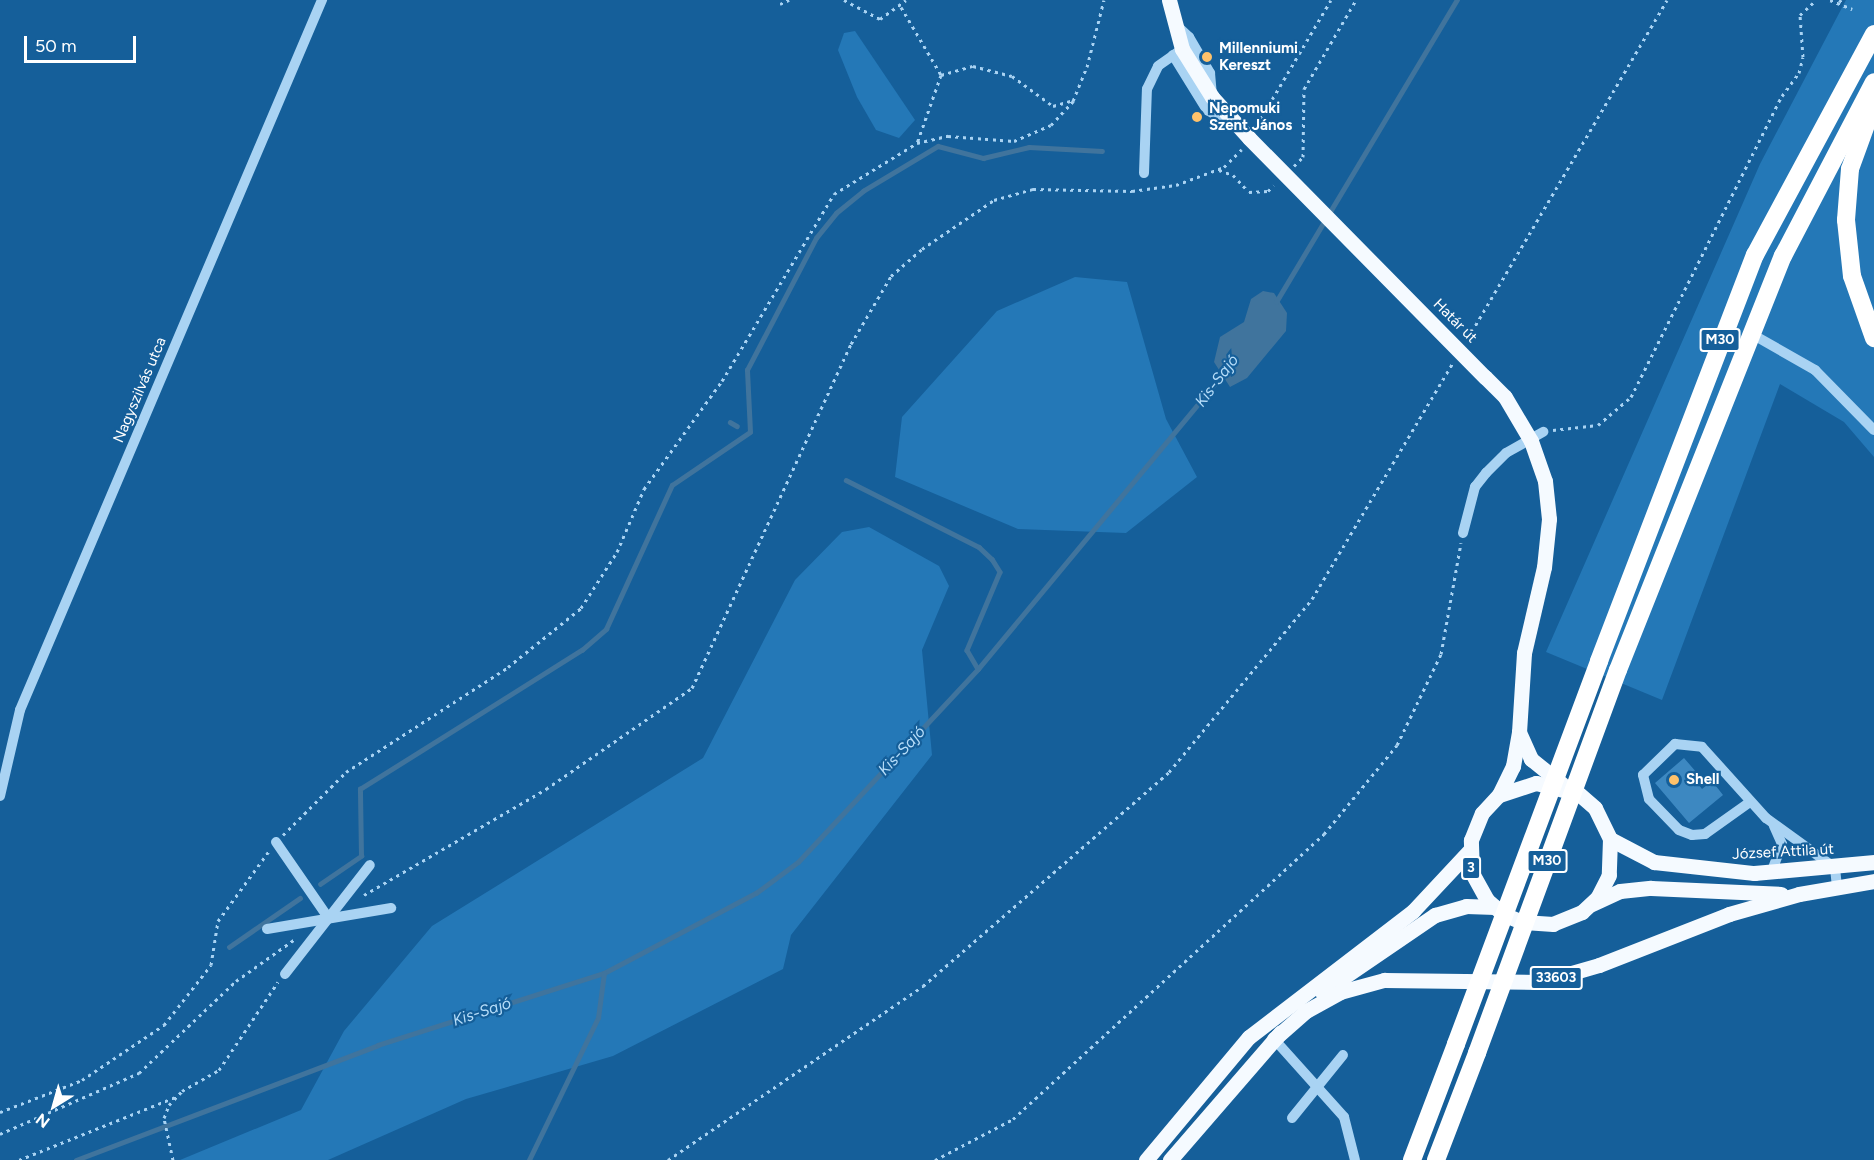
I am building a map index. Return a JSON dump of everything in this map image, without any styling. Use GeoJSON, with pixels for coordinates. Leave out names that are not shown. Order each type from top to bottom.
{"type":"FeatureCollection","features":[{"type":"Feature","properties":{"kind":"highway","name":"M30"},"geometry":{"type":"LineString","coordinates":[[1412,1160],[1599,661],[1755,255],[1874,34]]}},
{"type":"Feature","properties":{"kind":"highway","name":"M30"},"geometry":{"type":"LineString","coordinates":[[1436,1160],[1618,670],[1750,333],[1819,181],[1874,82]]}},
{"type":"Feature","properties":{"kind":"highway"},"geometry":{"type":"LineString","coordinates":[[1874,103],[1850,169],[1846,219],[1852,276],[1874,338]]}},
{"type":"Feature","properties":{"kind":"main road","name":"Határ út"},"geometry":{"type":"LineString","coordinates":[[1169,0],[1178,52],[1212,97],[1249,132],[1505,397],[1537,437],[1549,519],[1544,567],[1524,653],[1519,732],[1513,766],[1499,795]]}},
{"type":"Feature","properties":{"kind":"main road"},"geometry":{"type":"LineString","coordinates":[[1519,732],[1531,759],[1569,789]]}},
{"type":"Feature","properties":{"kind":"main road","name":"3"},"geometry":{"type":"LineString","coordinates":[[1589,906],[1609,874],[1610,839],[1595,808],[1569,789],[1536,783],[1499,795],[1478,821],[1472,849],[1476,883],[1495,907],[1512,919],[1542,925],[1563,922],[1620,891],[1651,888],[1712,894],[1798,894],[1874,881]]}},
{"type":"Feature","properties":{"kind":"main road","name":"József Attila út"},"geometry":{"type":"LineString","coordinates":[[1610,839],[1638,857],[1693,870],[1771,873],[1835,868],[1874,862]]}},
{"type":"Feature","properties":{"kind":"main road","name":"3"},"geometry":{"type":"LineString","coordinates":[[1146,1160],[1249,1037],[1413,911],[1472,849]]}},
{"type":"Feature","properties":{"kind":"main road","name":"33603"},"geometry":{"type":"LineString","coordinates":[[1306,1011],[1340,992],[1384,980],[1540,982],[1798,894]]}},
{"type":"Feature","properties":{"kind":"main road","name":"3"},"geometry":{"type":"LineString","coordinates":[[1170,1160],[1274,1039],[1315,997],[1416,926],[1466,906],[1495,907]]}},
{"type":"Feature","properties":{"kind":"main road","name":"3"},"geometry":{"type":"LineString","coordinates":[[1274,1039],[1306,1011]]}},
{"type":"Feature","properties":{"kind":"street","name":"Nagyszilvás utca"},"geometry":{"type":"LineString","coordinates":[[0,796],[20,710],[322,0]]}},
{"type":"Feature","properties":{"kind":"street"},"geometry":{"type":"LineString","coordinates":[[1172,19],[1189,37],[1209,73],[1212,97]]}},
{"type":"Feature","properties":{"kind":"street"},"geometry":{"type":"LineString","coordinates":[[1144,173],[1147,89],[1158,66],[1178,52],[1207,110],[1249,132]]}},
{"type":"Feature","properties":{"kind":"street"},"geometry":{"type":"LineString","coordinates":[[1750,333],[1815,370],[1874,430]]}},
{"type":"Feature","properties":{"kind":"street"},"geometry":{"type":"LineString","coordinates":[[1463,533],[1480,480],[1506,453],[1537,437]]}},
{"type":"Feature","properties":{"kind":"street"},"geometry":{"type":"LineString","coordinates":[[1750,802],[1705,834],[1692,835],[1678,830],[1649,799],[1643,775],[1675,744],[1693,743],[1714,758],[1750,802],[1774,825],[1835,868],[1837,888]]}},
{"type":"Feature","properties":{"kind":"street"},"geometry":{"type":"LineString","coordinates":[[1771,873],[1782,844],[1774,825]]}},
{"type":"Feature","properties":{"kind":"street"},"geometry":{"type":"LineString","coordinates":[[276,842],[327,916]]}},
{"type":"Feature","properties":{"kind":"street"},"geometry":{"type":"LineString","coordinates":[[285,974],[327,916],[370,865]]}},
{"type":"Feature","properties":{"kind":"street"},"geometry":{"type":"LineString","coordinates":[[267,929],[327,916],[391,908]]}},
{"type":"Feature","properties":{"kind":"street"},"geometry":{"type":"LineString","coordinates":[[1274,1039],[1344,1117],[1355,1160]]}},
{"type":"Feature","properties":{"kind":"street"},"geometry":{"type":"LineString","coordinates":[[1292,1118],[1343,1056]]}},
{"type":"Feature","properties":{"kind":"path"},"geometry":{"type":"LineString","coordinates":[[780,4],[789,0]]}},
{"type":"Feature","properties":{"kind":"path"},"geometry":{"type":"LineString","coordinates":[[844,0],[880,19],[901,7],[906,0]]}},
{"type":"Feature","properties":{"kind":"path"},"geometry":{"type":"LineString","coordinates":[[0,1112],[82,1080],[164,1025],[211,965],[218,921],[276,842],[346,772],[508,667],[581,608],[617,552],[644,489],[722,381],[834,194],[917,143],[948,136],[1014,141],[1051,125],[1073,101],[1088,67],[1104,0]]}},
{"type":"Feature","properties":{"kind":"path"},"geometry":{"type":"LineString","coordinates":[[357,899],[546,789],[692,688],[851,344],[891,276],[922,249],[994,200],[1033,189],[1132,191],[1176,185],[1218,170],[1233,161],[1331,0]]}},
{"type":"Feature","properties":{"kind":"path"},"geometry":{"type":"LineString","coordinates":[[1289,170],[1303,157],[1304,89],[1356,0]]}},
{"type":"Feature","properties":{"kind":"path"},"geometry":{"type":"LineString","coordinates":[[1467,340],[1667,0]]}},
{"type":"Feature","properties":{"kind":"path"},"geometry":{"type":"LineString","coordinates":[[1537,437],[1598,425],[1631,397],[1782,96],[1799,73],[1803,57],[1800,15],[1816,0]]}},
{"type":"Feature","properties":{"kind":"path"},"geometry":{"type":"LineString","coordinates":[[1830,0],[1852,9],[1839,0]]}},
{"type":"Feature","properties":{"kind":"path"},"geometry":{"type":"LineString","coordinates":[[901,7],[940,75],[917,143]]}},
{"type":"Feature","properties":{"kind":"path"},"geometry":{"type":"LineString","coordinates":[[940,75],[973,66],[1012,76],[1053,106],[1073,101]]}},
{"type":"Feature","properties":{"kind":"path"},"geometry":{"type":"LineString","coordinates":[[1218,170],[1233,175],[1249,192],[1268,191],[1282,177]]}},
{"type":"Feature","properties":{"kind":"path"},"geometry":{"type":"LineString","coordinates":[[668,1160],[922,986],[1169,772],[1312,598],[1455,359]]}},
{"type":"Feature","properties":{"kind":"path"},"geometry":{"type":"LineString","coordinates":[[935,1160],[1013,1119],[1324,834],[1397,745],[1441,654],[1463,533]]}},
{"type":"Feature","properties":{"kind":"path"},"geometry":{"type":"LineString","coordinates":[[0,1134],[139,1073],[236,981],[300,936]]}},
{"type":"Feature","properties":{"kind":"path"},"geometry":{"type":"LineString","coordinates":[[19,1160],[177,1096],[219,1070],[285,974]]}},
{"type":"Feature","properties":{"kind":"path"},"geometry":{"type":"LineString","coordinates":[[172,1160],[164,1118],[177,1096]]}},
{"type":"Feature","properties":{"kind":"shaded area"},"geometry":{"type":"Polygon","coordinates":[[[1846,0],[1874,0],[1874,457],[1844,422],[1780,384],[1662,700],[1546,652],[1760,164],[1846,0]]]}},
{"type":"Feature","properties":{"kind":"shaded area"},"geometry":{"type":"Polygon","coordinates":[[[855,31],[915,120],[899,138],[876,130],[857,97],[838,50],[844,33],[855,31]]]}},
{"type":"Feature","properties":{"kind":"shaded area"},"geometry":{"type":"Polygon","coordinates":[[[1075,277],[1127,282],[1166,419],[1197,477],[1126,533],[1018,529],[895,477],[902,417],[997,311],[1075,277]]]}},
{"type":"Feature","properties":{"kind":"shaded area"},"geometry":{"type":"Polygon","coordinates":[[[1263,291],[1274,293],[1287,313],[1286,331],[1247,378],[1230,387],[1214,362],[1220,337],[1244,322],[1251,299],[1263,291]]]}},
{"type":"Feature","properties":{"kind":"shaded area"},"geometry":{"type":"Polygon","coordinates":[[[869,527],[939,566],[949,586],[922,650],[932,755],[791,935],[783,969],[613,1056],[466,1099],[328,1160],[180,1160],[301,1110],[344,1031],[432,926],[703,758],[795,580],[842,532],[869,527]]]}},
{"type":"Feature","properties":{"kind":"building"},"geometry":{"type":"Polygon","coordinates":[[[1684,758],[1697,773],[1693,777],[1702,789],[1712,781],[1723,795],[1689,823],[1655,783],[1684,758]]]}},
{"type":"Feature","properties":{"kind":"waterway","name":"Kis-Sajó"},"geometry":{"type":"LineString","coordinates":[[1276,302],[1457,0]]}},
{"type":"Feature","properties":{"kind":"waterway"},"geometry":{"type":"LineString","coordinates":[[750,432],[747,370],[816,238],[836,213],[863,191],[938,146],[983,158],[1029,147],[1102,151]]}},
{"type":"Feature","properties":{"kind":"waterway","name":"Kis-Sajó"},"geometry":{"type":"LineString","coordinates":[[76,1160],[378,1045],[604,973],[756,893],[798,862],[978,669],[1225,372]]}},
{"type":"Feature","properties":{"kind":"waterway"},"geometry":{"type":"LineString","coordinates":[[730,422],[737,426]]}},
{"type":"Feature","properties":{"kind":"waterway"},"geometry":{"type":"LineString","coordinates":[[320,884],[361,856],[360,789],[582,650],[606,629],[672,485],[750,432]]}},
{"type":"Feature","properties":{"kind":"waterway"},"geometry":{"type":"LineString","coordinates":[[846,480],[979,547],[992,559],[1000,572],[967,650],[978,669]]}},
{"type":"Feature","properties":{"kind":"waterway"},"geometry":{"type":"LineString","coordinates":[[229,947],[300,898]]}},
{"type":"Feature","properties":{"kind":"waterway"},"geometry":{"type":"LineString","coordinates":[[529,1160],[598,1018],[604,973]]}},
{"type":"Feature","properties":{"kind":"place","name":"Millenniumi Kereszt"},"geometry":{"type":"Point","coordinates":[1207,57]}},
{"type":"Feature","properties":{"kind":"place","name":"Nepomuki Szent János"},"geometry":{"type":"Point","coordinates":[1197,117]}},
{"type":"Feature","properties":{"kind":"place","name":"Shell"},"geometry":{"type":"Point","coordinates":[1674,780]}}]}
